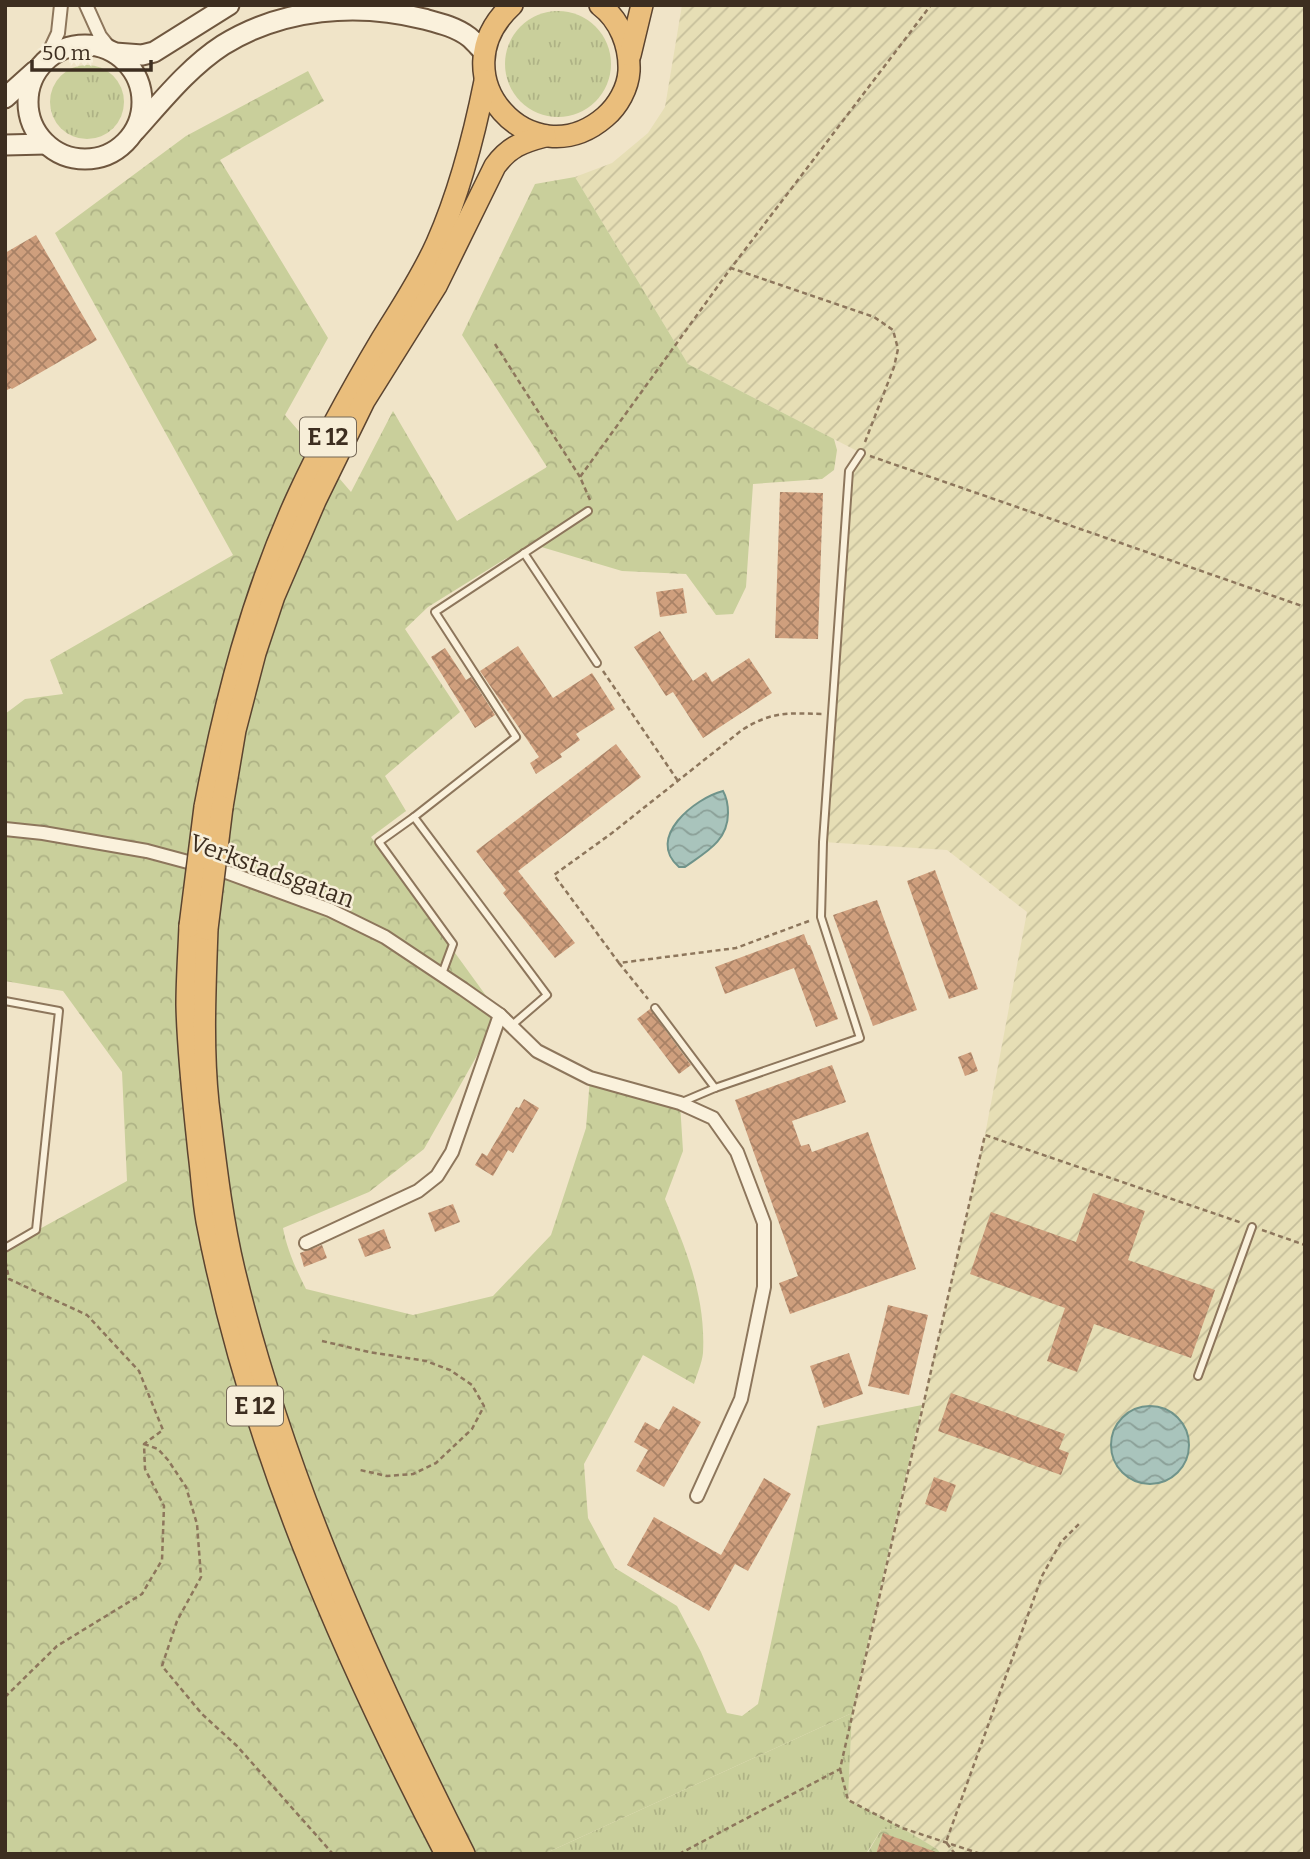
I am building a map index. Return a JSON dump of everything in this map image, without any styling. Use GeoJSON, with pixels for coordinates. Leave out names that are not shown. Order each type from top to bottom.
{"type":"FeatureCollection","features":[{"type":"Feature","properties":{"kind":"highway","name":"E 12"},"geometry":{"type":"LineString","coordinates":[[446,1854],[370,1702],[300,1537],[249,1388],[206,1218],[187,1005],[213,807],[219,733],[244,637],[273,556],[298,498],[345,404],[436,245],[450,211],[475,130],[485,81],[484,52],[487,38],[494,25],[512,5]]}},
{"type":"Feature","properties":{"kind":"highway","name":"E 12"},"geometry":{"type":"LineString","coordinates":[[600,5],[622,33],[629,60]]}},
{"type":"Feature","properties":{"kind":"highway","name":"E 12"},"geometry":{"type":"LineString","coordinates":[[213,807],[255,653],[274,596],[320,490],[364,401],[436,286],[495,166],[505,153],[523,142],[545,136],[573,135],[610,114],[625,89],[642,5]]}},
{"type":"Feature","properties":{"kind":"highway","name":"E 12"},"geometry":{"type":"LineString","coordinates":[[485,81],[497,107],[507,117],[530,131],[545,136]]}},
{"type":"Feature","properties":{"kind":"highway","name":"E 12"},"geometry":{"type":"LineString","coordinates":[[198,927],[208,1101],[234,1268],[265,1385],[304,1497],[385,1694],[464,1854]]}},
{"type":"Feature","properties":{"kind":"main road"},"geometry":{"type":"LineString","coordinates":[[5,98],[54,54],[76,46],[97,46],[114,53],[142,55],[154,52],[229,5]]}},
{"type":"Feature","properties":{"kind":"main road"},"geometry":{"type":"LineString","coordinates":[[42,64],[30,87],[28,108],[33,126],[46,144],[68,157],[87,160],[97,159],[123,146],[167,95],[210,54],[258,27],[294,16],[353,9],[412,16],[450,27],[469,37],[484,52]]}},
{"type":"Feature","properties":{"kind":"main road"},"geometry":{"type":"LineString","coordinates":[[114,53],[132,70],[140,84],[142,107],[135,131]]}},
{"type":"Feature","properties":{"kind":"main road"},"geometry":{"type":"LineString","coordinates":[[5,145],[46,144]]}},
{"type":"Feature","properties":{"kind":"street"},"geometry":{"type":"LineString","coordinates":[[42,64],[58,33],[61,5]]}},
{"type":"Feature","properties":{"kind":"street"},"geometry":{"type":"LineString","coordinates":[[86,5],[96,30],[114,53]]}},
{"type":"Feature","properties":{"kind":"street","name":"Verkstadsgatan"},"geometry":{"type":"LineString","coordinates":[[5,829],[147,851],[229,873],[330,910],[385,937],[442,975],[500,1015],[537,1051],[590,1079],[680,1102],[713,1118],[737,1152],[764,1223],[764,1287],[741,1399],[697,1496]]}},
{"type":"Feature","properties":{"kind":"street"},"geometry":{"type":"LineString","coordinates":[[306,1242],[418,1191],[437,1176],[452,1152],[500,1015]]}},
{"type":"Feature","properties":{"kind":"lane"},"geometry":{"type":"LineString","coordinates":[[680,1102],[715,1087],[860,1038],[821,917],[823,842],[849,471],[861,453]]}},
{"type":"Feature","properties":{"kind":"lane"},"geometry":{"type":"LineString","coordinates":[[442,975],[453,944],[379,842],[516,737],[435,612],[588,511]]}},
{"type":"Feature","properties":{"kind":"lane"},"geometry":{"type":"LineString","coordinates":[[524,553],[597,663]]}},
{"type":"Feature","properties":{"kind":"lane"},"geometry":{"type":"LineString","coordinates":[[414,817],[547,995],[511,1026]]}},
{"type":"Feature","properties":{"kind":"lane"},"geometry":{"type":"LineString","coordinates":[[5,1002],[59,1010],[36,1230],[5,1248]]}},
{"type":"Feature","properties":{"kind":"lane"},"geometry":{"type":"LineString","coordinates":[[654,1008],[715,1087]]}},
{"type":"Feature","properties":{"kind":"lane"},"geometry":{"type":"LineString","coordinates":[[1198,1376],[1252,1227]]}},
{"type":"Feature","properties":{"kind":"path"},"geometry":{"type":"LineString","coordinates":[[580,477],[731,268],[931,5]]}},
{"type":"Feature","properties":{"kind":"path"},"geometry":{"type":"LineString","coordinates":[[731,268],[874,317],[893,330],[898,349],[896,358],[861,453],[1305,607]]}},
{"type":"Feature","properties":{"kind":"path"},"geometry":{"type":"LineString","coordinates":[[495,344],[580,477],[590,497],[588,511]]}},
{"type":"Feature","properties":{"kind":"path"},"geometry":{"type":"LineString","coordinates":[[597,663],[678,781]]}},
{"type":"Feature","properties":{"kind":"path"},"geometry":{"type":"LineString","coordinates":[[654,1008],[554,875],[762,718],[785,713],[832,714]]}},
{"type":"Feature","properties":{"kind":"path"},"geometry":{"type":"LineString","coordinates":[[619,964],[736,948],[821,917]]}},
{"type":"Feature","properties":{"kind":"path"},"geometry":{"type":"LineString","coordinates":[[981,1854],[902,1828],[848,1800],[840,1769],[985,1135],[1305,1245]]}},
{"type":"Feature","properties":{"kind":"path"},"geometry":{"type":"LineString","coordinates":[[5,1258],[9,1279],[87,1315],[139,1371],[163,1430],[144,1444]]}},
{"type":"Feature","properties":{"kind":"path"},"geometry":{"type":"LineString","coordinates":[[322,1341],[426,1361],[450,1370],[472,1385],[484,1406],[472,1429],[436,1463],[413,1474],[387,1476],[360,1470]]}},
{"type":"Feature","properties":{"kind":"path"},"geometry":{"type":"LineString","coordinates":[[5,1697],[57,1646],[142,1594],[162,1560],[164,1506],[145,1469],[144,1444]]}},
{"type":"Feature","properties":{"kind":"path"},"geometry":{"type":"LineString","coordinates":[[144,1444],[158,1449],[186,1487],[197,1524],[201,1577],[177,1621],[162,1666],[202,1714],[237,1746],[333,1854]]}},
{"type":"Feature","properties":{"kind":"path"},"geometry":{"type":"LineString","coordinates":[[946,1842],[1042,1576],[1061,1542],[1081,1522]]}},
{"type":"Feature","properties":{"kind":"path"},"geometry":{"type":"LineString","coordinates":[[679,1854],[840,1769]]}},
{"type":"Feature","properties":{"kind":"path"},"geometry":{"type":"LineString","coordinates":[[946,1842],[955,1854]]}},
{"type":"Feature","properties":{"kind":"shaded area"},"geometry":{"type":"Polygon","coordinates":[[[682,5],[1305,5],[1305,1854],[941,1854],[902,1828],[848,1800],[852,1713],[985,1135],[1027,912],[947,850],[823,842],[849,471],[861,453],[688,364],[575,177],[612,163],[648,133],[665,107],[682,5]]]}},
{"type":"Feature","properties":{"kind":"green space"},"geometry":{"type":"Polygon","coordinates":[[[558,11],[578,15],[596,26],[607,44],[611,64],[607,84],[596,102],[578,113],[558,117],[538,113],[520,102],[509,84],[505,64],[509,44],[520,26],[538,15],[558,11]]]}},
{"type":"Feature","properties":{"kind":"green space"},"geometry":{"type":"Polygon","coordinates":[[[80,65],[94,65],[108,71],[118,81],[124,102],[122,116],[108,133],[94,139],[80,139],[66,133],[56,123],[50,109],[50,95],[56,81],[66,71],[80,65]]]}},
{"type":"Feature","properties":{"kind":"green space"},"geometry":{"type":"Polygon","coordinates":[[[308,71],[324,101],[220,160],[328,338],[285,415],[351,492],[393,411],[457,521],[547,467],[462,335],[535,184],[575,177],[688,364],[834,439],[837,450],[834,470],[822,479],[753,484],[746,587],[733,614],[716,615],[686,574],[622,571],[538,546],[505,559],[428,607],[405,629],[460,712],[385,776],[406,811],[371,837],[500,1015],[424,1149],[369,1192],[283,1228],[289,1252],[299,1274],[306,1289],[413,1315],[493,1296],[551,1235],[586,1128],[590,1078],[680,1103],[683,1151],[665,1199],[687,1255],[698,1293],[703,1332],[702,1361],[694,1384],[643,1355],[584,1464],[588,1518],[615,1568],[677,1606],[701,1652],[727,1713],[742,1716],[758,1704],[817,1426],[922,1405],[852,1713],[544,1854],[5,1854],[5,1248],[127,1181],[122,1072],[63,991],[5,981],[5,714],[25,699],[63,694],[50,660],[233,555],[55,233],[186,136],[308,71]]]}},
{"type":"Feature","properties":{"kind":"green space"},"geometry":{"type":"Polygon","coordinates":[[[852,1713],[848,1800],[902,1828],[881,1830],[866,1854],[544,1854],[852,1713]]]}},
{"type":"Feature","properties":{"kind":"green space"},"geometry":{"type":"Polygon","coordinates":[[[902,1828],[941,1854],[867,1854],[881,1830],[902,1828]]]}},
{"type":"Feature","properties":{"kind":"water"},"geometry":{"type":"Polygon","coordinates":[[[723,791],[728,810],[727,823],[720,838],[708,851],[685,867],[679,867],[670,856],[668,844],[671,832],[688,810],[723,791]]]}},
{"type":"Feature","properties":{"kind":"water"},"geometry":{"type":"Polygon","coordinates":[[[1142,1406],[1158,1406],[1172,1412],[1183,1423],[1189,1437],[1189,1453],[1183,1467],[1172,1478],[1158,1484],[1142,1484],[1128,1478],[1117,1467],[1111,1453],[1111,1437],[1117,1423],[1128,1412],[1142,1406]]]}},
{"type":"Feature","properties":{"kind":"building"},"geometry":{"type":"Polygon","coordinates":[[[36,235],[97,340],[5,391],[5,253],[36,235]]]}},
{"type":"Feature","properties":{"kind":"building"},"geometry":{"type":"Polygon","coordinates":[[[780,492],[823,493],[818,639],[775,638],[780,492]]]}},
{"type":"Feature","properties":{"kind":"building"},"geometry":{"type":"Polygon","coordinates":[[[683,588],[687,613],[660,617],[656,592],[683,588]]]}},
{"type":"Feature","properties":{"kind":"building"},"geometry":{"type":"Polygon","coordinates":[[[660,631],[693,681],[706,672],[712,682],[749,658],[772,693],[703,738],[673,692],[666,696],[634,647],[660,631]]]}},
{"type":"Feature","properties":{"kind":"building"},"geometry":{"type":"Polygon","coordinates":[[[518,646],[553,698],[592,673],[615,709],[576,734],[580,740],[560,754],[562,757],[536,774],[530,763],[539,757],[480,671],[518,646]]]}},
{"type":"Feature","properties":{"kind":"building"},"geometry":{"type":"Polygon","coordinates":[[[445,648],[466,680],[471,677],[495,715],[475,728],[431,657],[445,648]]]}},
{"type":"Feature","properties":{"kind":"building"},"geometry":{"type":"Polygon","coordinates":[[[616,744],[641,777],[518,871],[575,943],[555,958],[503,893],[506,890],[476,851],[616,744]]]}},
{"type":"Feature","properties":{"kind":"building"},"geometry":{"type":"Polygon","coordinates":[[[935,870],[978,989],[949,999],[907,881],[935,870]]]}},
{"type":"Feature","properties":{"kind":"building"},"geometry":{"type":"Polygon","coordinates":[[[877,900],[917,1010],[873,1026],[833,915],[877,900]]]}},
{"type":"Feature","properties":{"kind":"building"},"geometry":{"type":"Polygon","coordinates":[[[804,934],[838,1019],[816,1027],[794,968],[725,994],[715,967],[804,934]]]}},
{"type":"Feature","properties":{"kind":"building"},"geometry":{"type":"Polygon","coordinates":[[[650,1009],[691,1065],[679,1074],[637,1019],[650,1009]]]}},
{"type":"Feature","properties":{"kind":"building"},"geometry":{"type":"Polygon","coordinates":[[[971,1052],[978,1071],[965,1076],[958,1057],[971,1052]]]}},
{"type":"Feature","properties":{"kind":"building"},"geometry":{"type":"Polygon","coordinates":[[[832,1065],[846,1102],[792,1121],[801,1146],[809,1144],[812,1152],[868,1132],[916,1269],[790,1314],[779,1283],[798,1276],[735,1100],[832,1065]]]}},
{"type":"Feature","properties":{"kind":"building"},"geometry":{"type":"Polygon","coordinates":[[[524,1099],[539,1108],[513,1153],[508,1150],[493,1176],[475,1165],[482,1153],[487,1156],[516,1107],[519,1108],[524,1099]]]}},
{"type":"Feature","properties":{"kind":"building"},"geometry":{"type":"Polygon","coordinates":[[[1093,1193],[1145,1211],[1128,1260],[1215,1290],[1191,1358],[1094,1324],[1077,1372],[1047,1361],[1065,1308],[970,1274],[991,1212],[1076,1242],[1093,1193]]]}},
{"type":"Feature","properties":{"kind":"building"},"geometry":{"type":"Polygon","coordinates":[[[453,1204],[460,1222],[435,1232],[428,1213],[453,1204]]]}},
{"type":"Feature","properties":{"kind":"building"},"geometry":{"type":"Polygon","coordinates":[[[384,1229],[391,1248],[365,1257],[358,1239],[384,1229]]]}},
{"type":"Feature","properties":{"kind":"building"},"geometry":{"type":"Polygon","coordinates":[[[322,1245],[327,1258],[304,1267],[300,1253],[322,1245]]]}},
{"type":"Feature","properties":{"kind":"building"},"geometry":{"type":"Polygon","coordinates":[[[888,1305],[928,1315],[909,1395],[868,1386],[888,1305]]]}},
{"type":"Feature","properties":{"kind":"building"},"geometry":{"type":"Polygon","coordinates":[[[849,1353],[863,1394],[824,1408],[810,1366],[849,1353]]]}},
{"type":"Feature","properties":{"kind":"building"},"geometry":{"type":"Polygon","coordinates":[[[951,1393],[1065,1434],[1059,1449],[1069,1453],[1061,1475],[938,1431],[951,1393]]]}},
{"type":"Feature","properties":{"kind":"building"},"geometry":{"type":"Polygon","coordinates":[[[673,1406],[701,1422],[664,1487],[636,1471],[648,1450],[634,1442],[645,1422],[659,1430],[673,1406]]]}},
{"type":"Feature","properties":{"kind":"building"},"geometry":{"type":"Polygon","coordinates":[[[934,1477],[956,1485],[946,1512],[925,1504],[934,1477]]]}},
{"type":"Feature","properties":{"kind":"building"},"geometry":{"type":"Polygon","coordinates":[[[764,1478],[791,1494],[748,1571],[735,1564],[709,1611],[627,1565],[654,1517],[721,1555],[764,1478]]]}},
{"type":"Feature","properties":{"kind":"building"},"geometry":{"type":"Polygon","coordinates":[[[883,1833],[936,1852],[936,1854],[876,1854],[883,1833]]]}}]}
